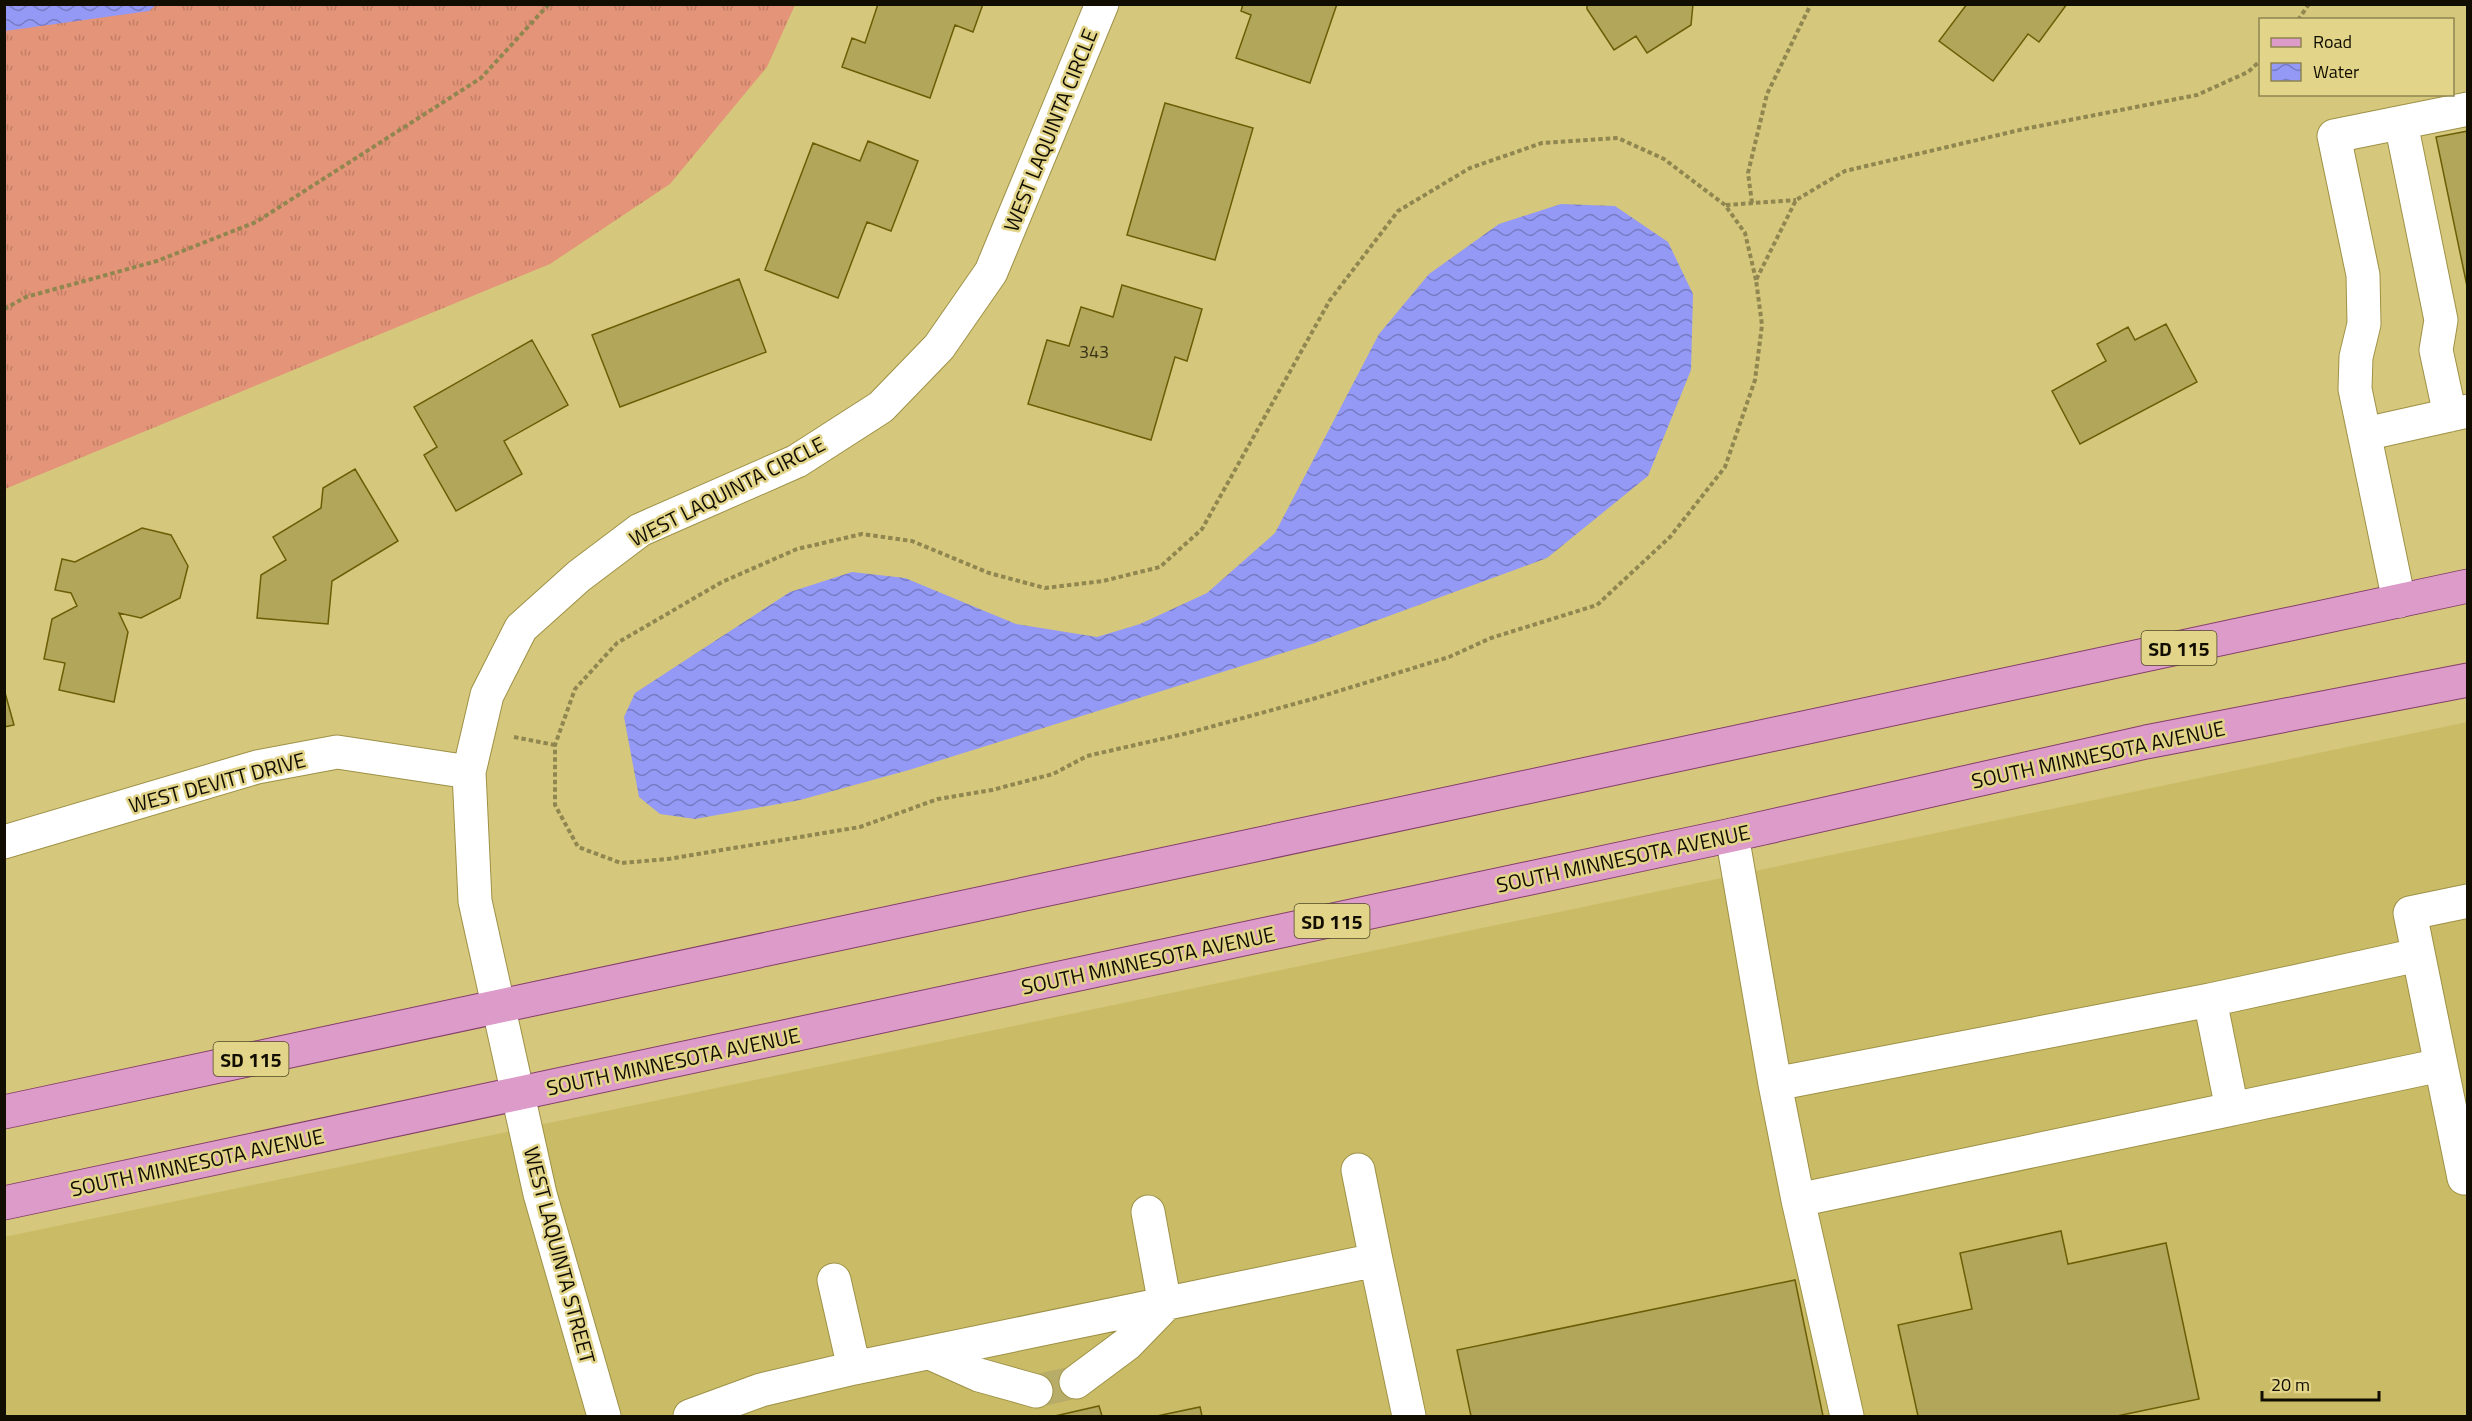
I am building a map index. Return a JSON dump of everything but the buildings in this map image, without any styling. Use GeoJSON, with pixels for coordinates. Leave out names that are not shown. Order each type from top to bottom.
{"type":"FeatureCollection","features":[{"type":"Feature","properties":{"kind":"main road","name":"SD 115"},"geometry":{"type":"LineString","coordinates":[[4,1112],[2468,586]]}},
{"type":"Feature","properties":{"kind":"main road","name":"SOUTH MINNESOTA AVENUE"},"geometry":{"type":"LineString","coordinates":[[4,1203],[1732,835],[2146,742],[2468,680]]}},
{"type":"Feature","properties":{"kind":"street","name":"WEST LAQUINTA CIRCLE"},"geometry":{"type":"LineString","coordinates":[[498,1005],[475,901],[469,772],[487,695],[521,628],[579,576],[640,530],[797,461],[881,407],[939,347],[991,272],[1101,4]]}},
{"type":"Feature","properties":{"kind":"street"},"geometry":{"type":"LineString","coordinates":[[2399,601],[2355,389],[2356,357],[2364,324],[2363,275],[2334,136],[2468,109]]}},
{"type":"Feature","properties":{"kind":"street"},"geometry":{"type":"LineString","coordinates":[[2365,434],[2459,413],[2436,350],[2441,320],[2401,123]]}},
{"type":"Feature","properties":{"kind":"street","name":"WEST DEVITT DRIVE"},"geometry":{"type":"LineString","coordinates":[[4,842],[257,767],[337,752],[469,772]]}},
{"type":"Feature","properties":{"kind":"street"},"geometry":{"type":"LineString","coordinates":[[1732,835],[1775,1084],[1798,1200],[1847,1416]]}},
{"type":"Feature","properties":{"kind":"street"},"geometry":{"type":"LineString","coordinates":[[2466,1184],[2410,913],[2468,901]]}},
{"type":"Feature","properties":{"kind":"street"},"geometry":{"type":"LineString","coordinates":[[1775,1084],[2210,1000],[2418,956]]}},
{"type":"Feature","properties":{"kind":"street"},"geometry":{"type":"LineString","coordinates":[[2210,1000],[2232,1109]]}},
{"type":"Feature","properties":{"kind":"street","name":"WEST LAQUINTA STREET"},"geometry":{"type":"LineString","coordinates":[[498,1005],[540,1194],[604,1416]]}},
{"type":"Feature","properties":{"kind":"street"},"geometry":{"type":"LineString","coordinates":[[1798,1200],[2441,1065]]}},
{"type":"Feature","properties":{"kind":"street"},"geometry":{"type":"LineString","coordinates":[[1358,1170],[1409,1416]]}},
{"type":"Feature","properties":{"kind":"street"},"geometry":{"type":"LineString","coordinates":[[1148,1212],[1165,1305]]}},
{"type":"Feature","properties":{"kind":"street"},"geometry":{"type":"LineString","coordinates":[[690,1416],[761,1390],[854,1368],[1376,1260]]}},
{"type":"Feature","properties":{"kind":"street"},"geometry":{"type":"LineString","coordinates":[[834,1280],[854,1368]]}},
{"type":"Feature","properties":{"kind":"street"},"geometry":{"type":"LineString","coordinates":[[1076,1382],[1127,1344],[1165,1305]]}},
{"type":"Feature","properties":{"kind":"street"},"geometry":{"type":"LineString","coordinates":[[930,1353],[979,1375],[1036,1391]]}},
{"type":"Feature","properties":{"kind":"path"},"geometry":{"type":"LineString","coordinates":[[4,309],[26,297],[157,261],[256,222],[481,78],[549,4]]}},
{"type":"Feature","properties":{"kind":"path"},"geometry":{"type":"LineString","coordinates":[[1752,203],[1748,173],[1767,94],[1811,4]]}},
{"type":"Feature","properties":{"kind":"path"},"geometry":{"type":"LineString","coordinates":[[2299,18],[2309,4]]}},
{"type":"Feature","properties":{"kind":"path"},"geometry":{"type":"LineString","coordinates":[[2370,4],[2390,4]]}},
{"type":"Feature","properties":{"kind":"path"},"geometry":{"type":"LineString","coordinates":[[1725,205],[1796,200],[1845,171],[2024,129],[2197,95],[2248,72],[2259,62]]}},
{"type":"Feature","properties":{"kind":"path"},"geometry":{"type":"LineString","coordinates":[[1618,138],[1664,159],[1725,205],[1745,233],[1756,280],[1762,325],[1755,380],[1725,467],[1670,537],[1597,605],[1491,638],[1449,657],[1328,694],[1188,733],[1087,756],[1053,774],[992,790],[938,799],[860,827],[668,859],[621,863],[578,847],[555,805],[555,745],[575,689],[617,643],[722,582],[797,549],[862,534],[912,541],[989,573],[1045,588],[1103,581],[1160,567],[1202,530],[1330,300],[1398,211],[1470,168],[1542,144],[1618,138]]}},
{"type":"Feature","properties":{"kind":"path"},"geometry":{"type":"LineString","coordinates":[[1756,280],[1796,200]]}},
{"type":"Feature","properties":{"kind":"shaded area"},"geometry":{"type":"Polygon","coordinates":[[[2467,722],[2467,1416],[5,1416],[4,1237],[2467,722]]]}},
{"type":"Feature","properties":{"kind":"green space"},"geometry":{"type":"Polygon","coordinates":[[[5,5],[795,5],[767,67],[670,184],[550,264],[5,489],[5,5]]]}},
{"type":"Feature","properties":{"kind":"water"},"geometry":{"type":"Polygon","coordinates":[[[4,5],[156,5],[149,11],[5,31],[4,5]]]}},
{"type":"Feature","properties":{"kind":"water"},"geometry":{"type":"Polygon","coordinates":[[[1561,204],[1615,206],[1668,242],[1693,294],[1691,370],[1648,476],[1547,558],[1315,643],[909,770],[800,800],[695,819],[660,814],[639,797],[624,717],[635,693],[790,592],[852,572],[905,578],[1016,624],[1097,637],[1140,624],[1207,593],[1275,533],[1379,334],[1429,274],[1499,224],[1561,204]]]}},
{"type":"Feature","properties":{"kind":"tunnel"},"geometry":{"type":"LineString","coordinates":[[1036,1391],[1076,1382]]}}]}
